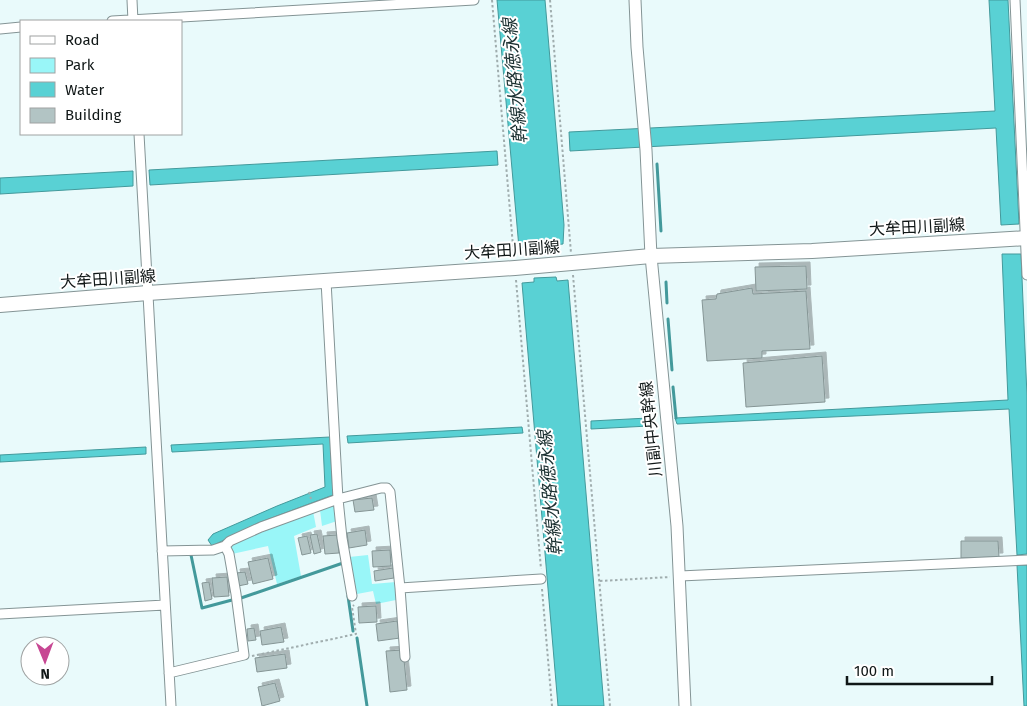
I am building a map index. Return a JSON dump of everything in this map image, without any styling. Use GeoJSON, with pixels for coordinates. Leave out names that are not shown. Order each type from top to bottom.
{"type":"FeatureCollection","features":[{"type":"Feature","properties":{"kind":"main road","name":"大牟田川副線"},"geometry":{"type":"LineString","coordinates":[[0,305],[515,268],[651,256],[812,251],[1026,238]]}},
{"type":"Feature","properties":{"kind":"street"},"geometry":{"type":"LineString","coordinates":[[132,0],[133,20]]}},
{"type":"Feature","properties":{"kind":"street"},"geometry":{"type":"LineString","coordinates":[[149,20],[474,0]]}},
{"type":"Feature","properties":{"kind":"street","name":"川副中央幹線"},"geometry":{"type":"LineString","coordinates":[[635,0],[646,150],[651,256],[676,516],[685,706]]}},
{"type":"Feature","properties":{"kind":"street"},"geometry":{"type":"LineString","coordinates":[[1014,0],[1027,275]]}},
{"type":"Feature","properties":{"kind":"street"},"geometry":{"type":"LineString","coordinates":[[0,29],[20,27]]}},
{"type":"Feature","properties":{"kind":"street"},"geometry":{"type":"LineString","coordinates":[[139,135],[171,706]]}},
{"type":"Feature","properties":{"kind":"street"},"geometry":{"type":"LineString","coordinates":[[326,281],[338,499],[342,538],[354,600]]}},
{"type":"Feature","properties":{"kind":"street"},"geometry":{"type":"LineString","coordinates":[[162,551],[214,550],[261,527],[338,499],[380,488],[387,488],[390,492],[405,656]]}},
{"type":"Feature","properties":{"kind":"street"},"geometry":{"type":"LineString","coordinates":[[169,673],[244,655],[236,594],[229,554],[225,546]]}},
{"type":"Feature","properties":{"kind":"street"},"geometry":{"type":"LineString","coordinates":[[680,576],[1027,560]]}},
{"type":"Feature","properties":{"kind":"street"},"geometry":{"type":"LineString","coordinates":[[400,588],[541,580]]}},
{"type":"Feature","properties":{"kind":"street"},"geometry":{"type":"LineString","coordinates":[[0,614],[165,605]]}},
{"type":"Feature","properties":{"kind":"path"},"geometry":{"type":"LineString","coordinates":[[492,0],[552,706]]}},
{"type":"Feature","properties":{"kind":"path"},"geometry":{"type":"LineString","coordinates":[[550,0],[610,706]]}},
{"type":"Feature","properties":{"kind":"path"},"geometry":{"type":"LineString","coordinates":[[600,581],[680,576]]}},
{"type":"Feature","properties":{"kind":"path"},"geometry":{"type":"LineString","coordinates":[[244,655],[249,656],[356,634],[352,607],[354,600]]}},
{"type":"Feature","properties":{"kind":"green space"},"geometry":{"type":"Polygon","coordinates":[[[335,505],[337,521],[322,526],[320,510],[335,505]]]}},
{"type":"Feature","properties":{"kind":"green space"},"geometry":{"type":"Polygon","coordinates":[[[313,511],[316,527],[294,536],[301,576],[277,584],[268,546],[232,554],[231,545],[313,511]]]}},
{"type":"Feature","properties":{"kind":"green space"},"geometry":{"type":"Polygon","coordinates":[[[368,555],[372,584],[396,582],[396,600],[376,604],[373,591],[357,594],[349,557],[368,555]]]}},
{"type":"Feature","properties":{"kind":"water","name":"幹線水路徳永線"},"geometry":{"type":"Polygon","coordinates":[[[497,0],[545,0],[564,225],[563,244],[553,245],[553,249],[531,251],[530,247],[519,248],[497,0]]]}},
{"type":"Feature","properties":{"kind":"water"},"geometry":{"type":"Polygon","coordinates":[[[989,0],[1008,0],[1019,224],[1001,225],[996,128],[570,151],[569,132],[995,111],[989,0]]]}},
{"type":"Feature","properties":{"kind":"water"},"geometry":{"type":"Polygon","coordinates":[[[497,151],[498,165],[150,185],[149,170],[497,151]]]}},
{"type":"Feature","properties":{"kind":"water"},"geometry":{"type":"Polygon","coordinates":[[[133,171],[133,186],[0,194],[0,178],[133,171]]]}},
{"type":"Feature","properties":{"kind":"water"},"geometry":{"type":"Polygon","coordinates":[[[1002,254],[1021,254],[1027,396],[1027,554],[1017,555],[1009,409],[677,424],[675,418],[1008,400],[1002,254]]]}},
{"type":"Feature","properties":{"kind":"water","name":"幹線水路徳永線"},"geometry":{"type":"Polygon","coordinates":[[[556,277],[557,281],[568,280],[604,706],[558,706],[522,283],[534,282],[534,278],[556,277]]]}},
{"type":"Feature","properties":{"kind":"water"},"geometry":{"type":"Polygon","coordinates":[[[648,418],[649,426],[591,429],[591,421],[648,418]]]}},
{"type":"Feature","properties":{"kind":"water"},"geometry":{"type":"Polygon","coordinates":[[[522,427],[523,433],[348,443],[347,436],[522,427]]]}},
{"type":"Feature","properties":{"kind":"water"},"geometry":{"type":"Polygon","coordinates":[[[330,437],[333,495],[258,523],[212,546],[208,540],[213,534],[325,487],[323,444],[172,452],[171,445],[330,437]]]}},
{"type":"Feature","properties":{"kind":"water"},"geometry":{"type":"Polygon","coordinates":[[[146,447],[146,454],[0,462],[0,455],[146,447]]]}},
{"type":"Feature","properties":{"kind":"water"},"geometry":{"type":"Polygon","coordinates":[[[1017,565],[1027,565],[1027,706],[1024,706],[1017,565]]]}},
{"type":"Feature","properties":{"kind":"building"},"geometry":{"type":"Polygon","coordinates":[[[806,266],[807,289],[756,291],[755,267],[806,266]]]}},
{"type":"Feature","properties":{"kind":"building"},"geometry":{"type":"Polygon","coordinates":[[[752,288],[753,294],[806,291],[810,349],[762,351],[762,358],[707,361],[702,300],[716,299],[717,294],[752,288]]]}},
{"type":"Feature","properties":{"kind":"building"},"geometry":{"type":"Polygon","coordinates":[[[822,356],[825,402],[746,407],[743,363],[822,356]]]}},
{"type":"Feature","properties":{"kind":"building"},"geometry":{"type":"Polygon","coordinates":[[[372,498],[374,510],[355,512],[353,500],[372,498]]]}},
{"type":"Feature","properties":{"kind":"building"},"geometry":{"type":"Polygon","coordinates":[[[365,530],[367,545],[349,548],[347,533],[365,530]]]}},
{"type":"Feature","properties":{"kind":"building"},"geometry":{"type":"Polygon","coordinates":[[[317,534],[321,552],[314,554],[310,535],[317,534]]]}},
{"type":"Feature","properties":{"kind":"building"},"geometry":{"type":"Polygon","coordinates":[[[337,535],[339,553],[325,554],[323,536],[337,535]]]}},
{"type":"Feature","properties":{"kind":"building"},"geometry":{"type":"Polygon","coordinates":[[[307,536],[311,553],[302,555],[298,538],[307,536]]]}},
{"type":"Feature","properties":{"kind":"building"},"geometry":{"type":"Polygon","coordinates":[[[961,541],[998,541],[999,557],[961,558],[961,541]]]}},
{"type":"Feature","properties":{"kind":"building"},"geometry":{"type":"Polygon","coordinates":[[[390,550],[391,566],[373,567],[372,551],[390,550]]]}},
{"type":"Feature","properties":{"kind":"building"},"geometry":{"type":"Polygon","coordinates":[[[268,558],[273,579],[253,584],[248,562],[268,558]]]}},
{"type":"Feature","properties":{"kind":"building"},"geometry":{"type":"Polygon","coordinates":[[[393,568],[394,578],[375,581],[374,571],[393,568]]]}},
{"type":"Feature","properties":{"kind":"building"},"geometry":{"type":"Polygon","coordinates":[[[245,572],[248,584],[238,586],[236,573],[245,572]]]}},
{"type":"Feature","properties":{"kind":"building"},"geometry":{"type":"Polygon","coordinates":[[[227,577],[229,596],[214,597],[212,578],[227,577]]]}},
{"type":"Feature","properties":{"kind":"building"},"geometry":{"type":"Polygon","coordinates":[[[209,582],[212,599],[205,601],[202,583],[209,582]]]}},
{"type":"Feature","properties":{"kind":"building"},"geometry":{"type":"Polygon","coordinates":[[[376,606],[377,622],[359,623],[358,607],[376,606]]]}},
{"type":"Feature","properties":{"kind":"building"},"geometry":{"type":"Polygon","coordinates":[[[397,621],[400,638],[378,641],[376,624],[397,621]]]}},
{"type":"Feature","properties":{"kind":"building"},"geometry":{"type":"Polygon","coordinates":[[[281,627],[284,642],[262,645],[260,631],[281,627]]]}},
{"type":"Feature","properties":{"kind":"building"},"geometry":{"type":"Polygon","coordinates":[[[254,628],[256,640],[248,641],[247,629],[254,628]]]}},
{"type":"Feature","properties":{"kind":"building"},"geometry":{"type":"Polygon","coordinates":[[[403,650],[407,690],[390,692],[386,651],[403,650]]]}},
{"type":"Feature","properties":{"kind":"building"},"geometry":{"type":"Polygon","coordinates":[[[285,654],[287,668],[257,672],[255,658],[285,654]]]}},
{"type":"Feature","properties":{"kind":"building"},"geometry":{"type":"Polygon","coordinates":[[[275,683],[280,701],[262,706],[258,687],[275,683]]]}},
{"type":"Feature","properties":{"kind":"waterway"},"geometry":{"type":"LineString","coordinates":[[657,164],[661,231]]}},
{"type":"Feature","properties":{"kind":"waterway"},"geometry":{"type":"LineString","coordinates":[[666,282],[667,303]]}},
{"type":"Feature","properties":{"kind":"waterway"},"geometry":{"type":"LineString","coordinates":[[668,319],[672,370]]}},
{"type":"Feature","properties":{"kind":"waterway"},"geometry":{"type":"LineString","coordinates":[[673,387],[676,418]]}},
{"type":"Feature","properties":{"kind":"waterway"},"geometry":{"type":"LineString","coordinates":[[191,555],[202,608],[232,600]]}},
{"type":"Feature","properties":{"kind":"waterway"},"geometry":{"type":"LineString","coordinates":[[241,598],[343,563]]}},
{"type":"Feature","properties":{"kind":"waterway"},"geometry":{"type":"LineString","coordinates":[[348,596],[353,631]]}},
{"type":"Feature","properties":{"kind":"waterway"},"geometry":{"type":"LineString","coordinates":[[357,638],[367,706]]}}]}
